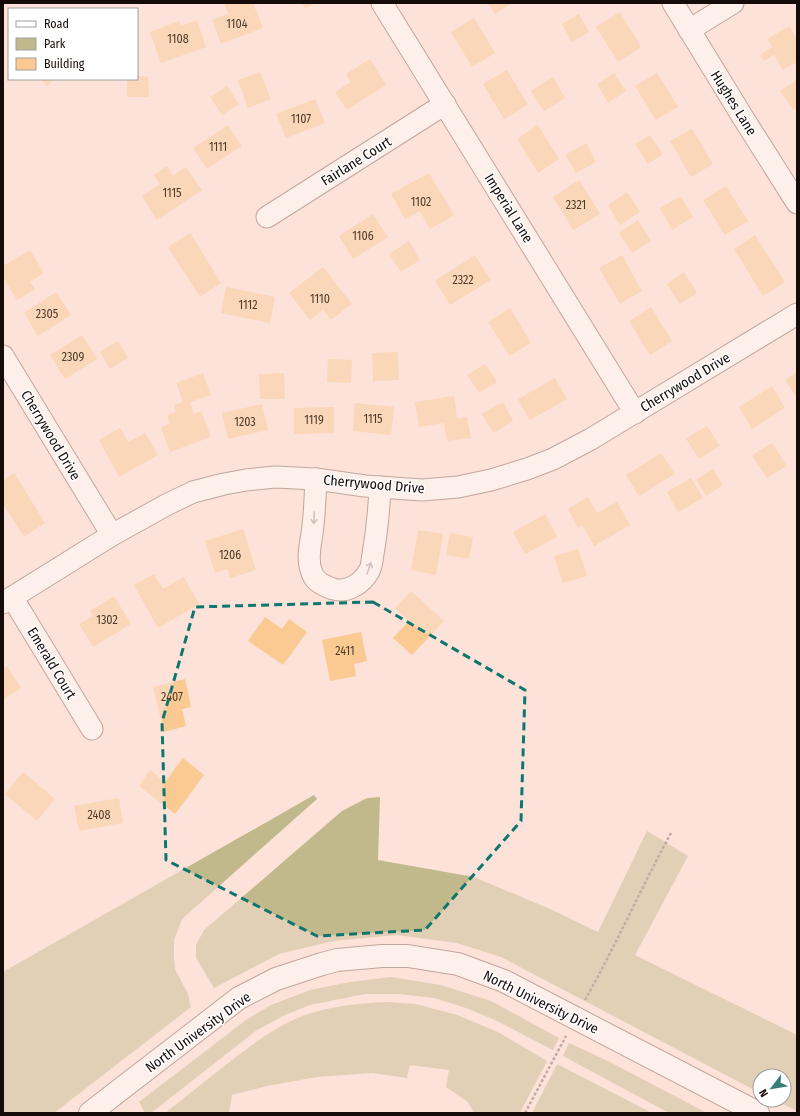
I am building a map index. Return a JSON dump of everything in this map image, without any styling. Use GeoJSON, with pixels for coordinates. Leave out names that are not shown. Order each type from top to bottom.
{"type":"FeatureCollection","features":[{"type":"Feature","properties":{"kind":"street","name":"Imperial Lane"},"geometry":{"type":"LineString","coordinates":[[382,3],[635,413]]}},
{"type":"Feature","properties":{"kind":"street","name":"Hughes Lane"},"geometry":{"type":"LineString","coordinates":[[673,3],[797,203]]}},
{"type":"Feature","properties":{"kind":"street"},"geometry":{"type":"LineString","coordinates":[[689,30],[733,3]]}},
{"type":"Feature","properties":{"kind":"street","name":"Fairlane Court"},"geometry":{"type":"LineString","coordinates":[[267,217],[445,104]]}},
{"type":"Feature","properties":{"kind":"street","name":"Cherrywood Drive"},"geometry":{"type":"LineString","coordinates":[[8,600],[112,535],[168,504],[194,492],[224,484],[275,477],[316,479],[365,486],[422,490],[458,487],[491,480],[528,469],[591,439],[797,314]]}},
{"type":"Feature","properties":{"kind":"street","name":"Cherrywood Drive"},"geometry":{"type":"LineString","coordinates":[[3,356],[112,535]]}},
{"type":"Feature","properties":{"kind":"street"},"geometry":{"type":"LineString","coordinates":[[316,479],[314,524],[309,553],[310,568],[316,580],[322,585],[336,590],[344,590],[353,587],[363,579],[370,570],[377,531],[380,487]]}},
{"type":"Feature","properties":{"kind":"street","name":"Emerald Court"},"geometry":{"type":"LineString","coordinates":[[8,600],[92,729]]}},
{"type":"Feature","properties":{"kind":"street","name":"North University Drive"},"geometry":{"type":"LineString","coordinates":[[90,1113],[239,998],[276,978],[337,960],[382,956],[408,956],[458,964],[504,981],[758,1113]]}},
{"type":"Feature","properties":{"kind":"path"},"geometry":{"type":"LineString","coordinates":[[525,1113],[601,972],[649,874],[671,833]]}},
{"type":"Feature","properties":{"kind":"highlighted area"},"geometry":{"type":"Polygon","coordinates":[[[373,602],[525,690],[521,821],[425,930],[317,936],[166,860],[162,722],[195,607],[373,602]]]}},
{"type":"Feature","properties":{"kind":"green space"},"geometry":{"type":"Polygon","coordinates":[[[314,795],[317,799],[182,919],[174,940],[175,969],[188,994],[191,1007],[54,1113],[3,1113],[3,972],[314,795]]]}},
{"type":"Feature","properties":{"kind":"green space"},"geometry":{"type":"Polygon","coordinates":[[[380,797],[378,860],[474,877],[550,909],[598,932],[647,831],[688,856],[635,955],[797,1035],[797,1111],[791,1108],[792,1108],[792,1068],[752,1068],[752,1089],[501,957],[457,943],[397,935],[333,941],[279,954],[214,988],[196,958],[196,945],[204,930],[342,811],[367,798],[380,797]]]}},
{"type":"Feature","properties":{"kind":"green space"},"geometry":{"type":"Polygon","coordinates":[[[391,977],[441,985],[491,1001],[559,1038],[553,1050],[495,1020],[466,1008],[434,998],[399,994],[365,994],[310,1005],[285,1015],[257,1030],[151,1113],[145,1113],[139,1102],[246,1020],[271,1005],[310,990],[350,982],[391,977]]]}},
{"type":"Feature","properties":{"kind":"green space"},"geometry":{"type":"Polygon","coordinates":[[[387,1002],[416,1004],[457,1015],[498,1032],[547,1061],[520,1113],[474,1113],[468,1102],[446,1087],[449,1070],[410,1065],[407,1078],[372,1073],[317,1077],[267,1086],[232,1095],[229,1113],[165,1113],[249,1047],[271,1032],[293,1020],[305,1015],[335,1007],[387,1002]]]}},
{"type":"Feature","properties":{"kind":"green space"},"geometry":{"type":"Polygon","coordinates":[[[569,1043],[610,1062],[707,1113],[669,1113],[563,1056],[569,1043]]]}},
{"type":"Feature","properties":{"kind":"green space"},"geometry":{"type":"Polygon","coordinates":[[[557,1064],[652,1113],[532,1113],[557,1064]]]}},
{"type":"Feature","properties":{"kind":"building"},"geometry":{"type":"Polygon","coordinates":[[[224,3],[253,3],[263,28],[221,44],[212,20],[228,14],[224,3]]]}},
{"type":"Feature","properties":{"kind":"building"},"geometry":{"type":"Polygon","coordinates":[[[302,3],[314,3],[305,9],[302,3]]]}},
{"type":"Feature","properties":{"kind":"building"},"geometry":{"type":"Polygon","coordinates":[[[488,3],[512,3],[495,14],[488,3]]]}},
{"type":"Feature","properties":{"kind":"building"},"geometry":{"type":"Polygon","coordinates":[[[620,12],[641,47],[618,62],[596,27],[620,12]]]}},
{"type":"Feature","properties":{"kind":"building"},"geometry":{"type":"Polygon","coordinates":[[[579,14],[589,32],[572,42],[562,24],[579,14]]]}},
{"type":"Feature","properties":{"kind":"building"},"geometry":{"type":"Polygon","coordinates":[[[474,18],[495,53],[472,67],[451,32],[474,18]]]}},
{"type":"Feature","properties":{"kind":"building"},"geometry":{"type":"Polygon","coordinates":[[[197,20],[206,47],[161,63],[150,32],[179,21],[181,26],[197,20]]]}},
{"type":"Feature","properties":{"kind":"building"},"geometry":{"type":"Polygon","coordinates":[[[789,26],[797,39],[797,62],[783,70],[774,55],[764,61],[760,55],[772,47],[767,39],[789,26]]]}},
{"type":"Feature","properties":{"kind":"building"},"geometry":{"type":"Polygon","coordinates":[[[370,59],[386,85],[347,110],[335,92],[351,82],[346,74],[370,59]]]}},
{"type":"Feature","properties":{"kind":"building"},"geometry":{"type":"Polygon","coordinates":[[[507,70],[528,105],[504,119],[483,84],[507,70]]]}},
{"type":"Feature","properties":{"kind":"building"},"geometry":{"type":"Polygon","coordinates":[[[260,72],[271,99],[248,108],[238,80],[260,72]]]}},
{"type":"Feature","properties":{"kind":"building"},"geometry":{"type":"Polygon","coordinates":[[[614,73],[626,91],[608,103],[597,84],[614,73]]]}},
{"type":"Feature","properties":{"kind":"building"},"geometry":{"type":"Polygon","coordinates":[[[657,73],[678,107],[656,120],[635,86],[657,73]]]}},
{"type":"Feature","properties":{"kind":"building"},"geometry":{"type":"Polygon","coordinates":[[[138,76],[148,77],[149,97],[127,97],[127,80],[138,80],[138,76]]]}},
{"type":"Feature","properties":{"kind":"building"},"geometry":{"type":"Polygon","coordinates":[[[553,77],[565,98],[544,111],[531,91],[553,77]]]}},
{"type":"Feature","properties":{"kind":"building"},"geometry":{"type":"Polygon","coordinates":[[[42,80],[53,80],[47,86],[42,80]]]}},
{"type":"Feature","properties":{"kind":"building"},"geometry":{"type":"Polygon","coordinates":[[[797,80],[797,108],[793,110],[780,91],[797,80]]]}},
{"type":"Feature","properties":{"kind":"building"},"geometry":{"type":"Polygon","coordinates":[[[227,86],[239,104],[222,115],[210,97],[227,86]]]}},
{"type":"Feature","properties":{"kind":"building"},"geometry":{"type":"Polygon","coordinates":[[[315,99],[325,123],[286,138],[276,114],[315,99]]]}},
{"type":"Feature","properties":{"kind":"building"},"geometry":{"type":"Polygon","coordinates":[[[228,125],[242,146],[207,169],[193,148],[228,125]]]}},
{"type":"Feature","properties":{"kind":"building"},"geometry":{"type":"Polygon","coordinates":[[[538,125],[559,159],[538,173],[517,139],[538,125]]]}},
{"type":"Feature","properties":{"kind":"building"},"geometry":{"type":"Polygon","coordinates":[[[692,129],[713,164],[691,177],[670,141],[692,129]]]}},
{"type":"Feature","properties":{"kind":"building"},"geometry":{"type":"Polygon","coordinates":[[[650,135],[663,154],[648,164],[635,144],[650,135]]]}},
{"type":"Feature","properties":{"kind":"building"},"geometry":{"type":"Polygon","coordinates":[[[586,143],[596,162],[576,173],[565,155],[586,143]]]}},
{"type":"Feature","properties":{"kind":"building"},"geometry":{"type":"Polygon","coordinates":[[[167,166],[173,176],[186,167],[202,190],[157,220],[142,196],[160,184],[154,175],[167,166]]]}},
{"type":"Feature","properties":{"kind":"building"},"geometry":{"type":"Polygon","coordinates":[[[429,173],[454,215],[430,229],[420,211],[405,219],[391,194],[429,173]]]}},
{"type":"Feature","properties":{"kind":"building"},"geometry":{"type":"Polygon","coordinates":[[[579,180],[600,214],[573,230],[553,197],[579,180]]]}},
{"type":"Feature","properties":{"kind":"building"},"geometry":{"type":"Polygon","coordinates":[[[726,186],[748,221],[725,235],[703,200],[726,186]]]}},
{"type":"Feature","properties":{"kind":"building"},"geometry":{"type":"Polygon","coordinates":[[[627,192],[640,212],[620,225],[608,205],[627,192]]]}},
{"type":"Feature","properties":{"kind":"building"},"geometry":{"type":"Polygon","coordinates":[[[681,196],[693,217],[672,230],[660,208],[681,196]]]}},
{"type":"Feature","properties":{"kind":"building"},"geometry":{"type":"Polygon","coordinates":[[[373,214],[388,237],[353,259],[339,236],[373,214]]]}},
{"type":"Feature","properties":{"kind":"building"},"geometry":{"type":"Polygon","coordinates":[[[638,220],[651,241],[632,253],[619,233],[638,220]]]}},
{"type":"Feature","properties":{"kind":"building"},"geometry":{"type":"Polygon","coordinates":[[[190,233],[221,283],[200,297],[168,247],[190,233]]]}},
{"type":"Feature","properties":{"kind":"building"},"geometry":{"type":"Polygon","coordinates":[[[755,235],[785,282],[763,296],[734,249],[755,235]]]}},
{"type":"Feature","properties":{"kind":"building"},"geometry":{"type":"Polygon","coordinates":[[[409,241],[420,260],[401,272],[389,254],[409,241]]]}},
{"type":"Feature","properties":{"kind":"building"},"geometry":{"type":"Polygon","coordinates":[[[30,250],[44,273],[30,282],[35,289],[17,300],[3,277],[3,266],[30,250]]]}},
{"type":"Feature","properties":{"kind":"building"},"geometry":{"type":"Polygon","coordinates":[[[475,255],[491,280],[450,305],[435,281],[475,255]]]}},
{"type":"Feature","properties":{"kind":"building"},"geometry":{"type":"Polygon","coordinates":[[[622,255],[642,291],[620,304],[599,268],[622,255]]]}},
{"type":"Feature","properties":{"kind":"building"},"geometry":{"type":"Polygon","coordinates":[[[323,267],[352,304],[331,320],[323,310],[310,320],[289,293],[323,267]]]}},
{"type":"Feature","properties":{"kind":"building"},"geometry":{"type":"Polygon","coordinates":[[[684,272],[697,293],[680,304],[667,284],[684,272]]]}},
{"type":"Feature","properties":{"kind":"building"},"geometry":{"type":"Polygon","coordinates":[[[226,287],[275,297],[270,323],[221,313],[226,287]]]}},
{"type":"Feature","properties":{"kind":"building"},"geometry":{"type":"Polygon","coordinates":[[[56,292],[71,315],[38,336],[24,313],[56,292]]]}},
{"type":"Feature","properties":{"kind":"building"},"geometry":{"type":"Polygon","coordinates":[[[651,307],[672,341],[650,355],[629,321],[651,307]]]}},
{"type":"Feature","properties":{"kind":"building"},"geometry":{"type":"Polygon","coordinates":[[[510,308],[531,343],[510,356],[488,322],[510,308]]]}},
{"type":"Feature","properties":{"kind":"building"},"geometry":{"type":"Polygon","coordinates":[[[82,335],[97,359],[65,379],[50,355],[82,335]]]}},
{"type":"Feature","properties":{"kind":"building"},"geometry":{"type":"Polygon","coordinates":[[[118,341],[128,358],[110,369],[100,352],[118,341]]]}},
{"type":"Feature","properties":{"kind":"building"},"geometry":{"type":"Polygon","coordinates":[[[398,352],[399,380],[373,381],[372,353],[398,352]]]}},
{"type":"Feature","properties":{"kind":"building"},"geometry":{"type":"Polygon","coordinates":[[[328,359],[352,360],[351,383],[327,382],[328,359]]]}},
{"type":"Feature","properties":{"kind":"building"},"geometry":{"type":"Polygon","coordinates":[[[485,364],[497,382],[479,393],[467,375],[485,364]]]}},
{"type":"Feature","properties":{"kind":"building"},"geometry":{"type":"Polygon","coordinates":[[[797,372],[797,398],[785,380],[797,372]]]}},
{"type":"Feature","properties":{"kind":"building"},"geometry":{"type":"Polygon","coordinates":[[[203,373],[211,395],[190,402],[194,414],[201,411],[211,437],[170,452],[161,427],[170,424],[167,415],[176,412],[174,405],[183,402],[176,383],[203,373]]]}},
{"type":"Feature","properties":{"kind":"building"},"geometry":{"type":"Polygon","coordinates":[[[284,373],[285,399],[260,399],[259,374],[284,373]]]}},
{"type":"Feature","properties":{"kind":"building"},"geometry":{"type":"Polygon","coordinates":[[[555,378],[567,399],[530,420],[518,399],[555,378]]]}},
{"type":"Feature","properties":{"kind":"building"},"geometry":{"type":"Polygon","coordinates":[[[772,386],[785,408],[752,429],[739,407],[772,386]]]}},
{"type":"Feature","properties":{"kind":"building"},"geometry":{"type":"Polygon","coordinates":[[[454,396],[457,418],[467,417],[471,438],[447,441],[444,423],[419,427],[415,402],[454,396]]]}},
{"type":"Feature","properties":{"kind":"building"},"geometry":{"type":"Polygon","coordinates":[[[503,402],[513,421],[493,433],[482,414],[503,402]]]}},
{"type":"Feature","properties":{"kind":"building"},"geometry":{"type":"Polygon","coordinates":[[[355,403],[394,407],[391,435],[353,431],[355,403]]]}},
{"type":"Feature","properties":{"kind":"building"},"geometry":{"type":"Polygon","coordinates":[[[262,404],[268,430],[228,439],[222,413],[262,404]]]}},
{"type":"Feature","properties":{"kind":"building"},"geometry":{"type":"Polygon","coordinates":[[[334,407],[334,433],[294,434],[294,408],[334,407]]]}},
{"type":"Feature","properties":{"kind":"building"},"geometry":{"type":"Polygon","coordinates":[[[707,426],[720,446],[699,459],[686,439],[707,426]]]}},
{"type":"Feature","properties":{"kind":"building"},"geometry":{"type":"Polygon","coordinates":[[[120,428],[128,442],[145,433],[158,455],[119,477],[99,440],[120,428]]]}},
{"type":"Feature","properties":{"kind":"building"},"geometry":{"type":"Polygon","coordinates":[[[772,443],[787,466],[767,478],[752,455],[772,443]]]}},
{"type":"Feature","properties":{"kind":"building"},"geometry":{"type":"Polygon","coordinates":[[[661,453],[675,474],[639,496],[626,475],[661,453]]]}},
{"type":"Feature","properties":{"kind":"building"},"geometry":{"type":"Polygon","coordinates":[[[713,469],[723,485],[706,496],[696,479],[713,469]]]}},
{"type":"Feature","properties":{"kind":"building"},"geometry":{"type":"Polygon","coordinates":[[[14,473],[45,523],[24,537],[3,504],[3,480],[14,473]]]}},
{"type":"Feature","properties":{"kind":"building"},"geometry":{"type":"Polygon","coordinates":[[[691,478],[703,498],[678,512],[667,492],[691,478]]]}},
{"type":"Feature","properties":{"kind":"building"},"geometry":{"type":"Polygon","coordinates":[[[588,497],[597,513],[617,502],[630,525],[594,546],[582,525],[578,528],[568,509],[588,497]]]}},
{"type":"Feature","properties":{"kind":"building"},"geometry":{"type":"Polygon","coordinates":[[[545,514],[557,537],[525,554],[513,532],[545,514]]]}},
{"type":"Feature","properties":{"kind":"building"},"geometry":{"type":"Polygon","coordinates":[[[243,529],[256,570],[230,578],[227,569],[215,573],[205,541],[243,529]]]}},
{"type":"Feature","properties":{"kind":"building"},"geometry":{"type":"Polygon","coordinates":[[[418,530],[443,534],[436,575],[411,570],[418,530]]]}},
{"type":"Feature","properties":{"kind":"building"},"geometry":{"type":"Polygon","coordinates":[[[450,533],[473,537],[469,559],[446,555],[450,533]]]}},
{"type":"Feature","properties":{"kind":"building"},"geometry":{"type":"Polygon","coordinates":[[[578,549],[587,576],[563,583],[554,556],[578,549]]]}},
{"type":"Feature","properties":{"kind":"building"},"geometry":{"type":"Polygon","coordinates":[[[154,574],[163,589],[184,577],[199,604],[158,628],[134,585],[154,574]]]}},
{"type":"Feature","properties":{"kind":"building"},"geometry":{"type":"Polygon","coordinates":[[[411,591],[444,621],[412,655],[393,638],[409,621],[395,608],[411,591]]]}},
{"type":"Feature","properties":{"kind":"building"},"geometry":{"type":"Polygon","coordinates":[[[114,596],[131,624],[93,647],[79,624],[93,616],[90,611],[114,596]]]}},
{"type":"Feature","properties":{"kind":"building"},"geometry":{"type":"Polygon","coordinates":[[[265,617],[282,629],[289,619],[307,632],[283,665],[248,641],[265,617]]]}},
{"type":"Feature","properties":{"kind":"building"},"geometry":{"type":"Polygon","coordinates":[[[361,632],[367,661],[354,664],[356,676],[330,681],[322,640],[361,632]]]}},
{"type":"Feature","properties":{"kind":"building"},"geometry":{"type":"Polygon","coordinates":[[[7,666],[21,688],[3,700],[3,668],[7,666]]]}},
{"type":"Feature","properties":{"kind":"building"},"geometry":{"type":"Polygon","coordinates":[[[185,679],[191,707],[182,709],[186,726],[164,732],[153,687],[185,679]]]}},
{"type":"Feature","properties":{"kind":"building"},"geometry":{"type":"Polygon","coordinates":[[[183,758],[204,775],[175,814],[139,786],[150,770],[165,782],[183,758]]]}},
{"type":"Feature","properties":{"kind":"building"},"geometry":{"type":"Polygon","coordinates":[[[23,772],[55,799],[37,821],[5,794],[23,772]]]}},
{"type":"Feature","properties":{"kind":"building"},"geometry":{"type":"Polygon","coordinates":[[[119,798],[123,823],[79,831],[74,806],[119,798]]]}}]}
